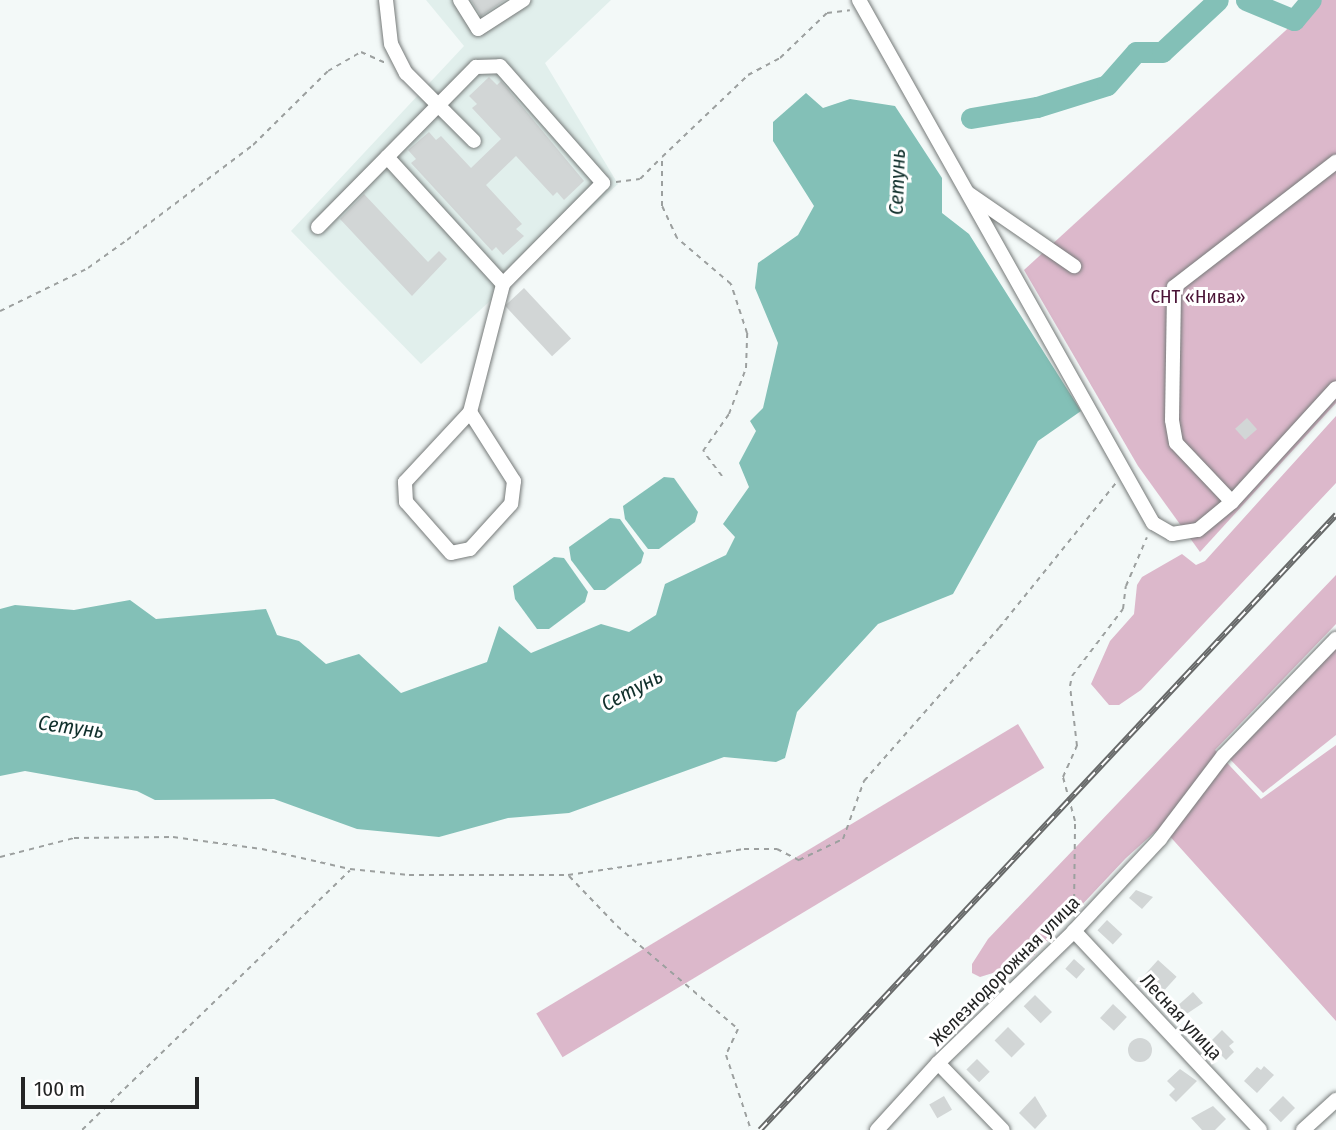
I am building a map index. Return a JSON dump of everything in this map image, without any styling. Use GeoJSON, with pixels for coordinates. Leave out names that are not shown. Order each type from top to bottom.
{"type":"FeatureCollection","features":[{"type":"Feature","properties":{"kind":"street"},"geometry":{"type":"LineString","coordinates":[[386,0],[391,44],[406,73],[474,141]]}},
{"type":"Feature","properties":{"kind":"street"},"geometry":{"type":"LineString","coordinates":[[460,0],[478,29],[523,0]]}},
{"type":"Feature","properties":{"kind":"street"},"geometry":{"type":"LineString","coordinates":[[860,4],[1153,523],[1172,534],[1198,530],[1232,502],[1336,388]]}},
{"type":"Feature","properties":{"kind":"street"},"geometry":{"type":"LineString","coordinates":[[318,227],[476,67],[500,66],[603,183],[503,284],[470,412],[405,482],[406,502],[451,552],[470,549],[511,504],[514,481],[470,412]]}},
{"type":"Feature","properties":{"kind":"street"},"geometry":{"type":"LineString","coordinates":[[387,157],[503,284]]}},
{"type":"Feature","properties":{"kind":"street"},"geometry":{"type":"LineString","coordinates":[[1232,502],[1176,443],[1172,420],[1174,287],[1336,162]]}},
{"type":"Feature","properties":{"kind":"street"},"geometry":{"type":"LineString","coordinates":[[964,191],[1074,266]]}},
{"type":"Feature","properties":{"kind":"street","name":"Железнодорожная улица"},"geometry":{"type":"LineString","coordinates":[[877,1130],[938,1063],[1074,931],[1160,839],[1223,756],[1336,639]]}},
{"type":"Feature","properties":{"kind":"street","name":"Лесная улица"},"geometry":{"type":"LineString","coordinates":[[1074,931],[1260,1130]]}},
{"type":"Feature","properties":{"kind":"street"},"geometry":{"type":"LineString","coordinates":[[938,1063],[1003,1130]]}},
{"type":"Feature","properties":{"kind":"street"},"geometry":{"type":"LineString","coordinates":[[1303,1130],[1336,1100]]}},
{"type":"Feature","properties":{"kind":"path"},"geometry":{"type":"LineString","coordinates":[[603,183],[640,179],[748,75],[780,58],[827,13],[860,4]]}},
{"type":"Feature","properties":{"kind":"path"},"geometry":{"type":"LineString","coordinates":[[0,311],[88,268],[127,240],[253,145],[328,71],[361,52],[406,73]]}},
{"type":"Feature","properties":{"kind":"path"},"geometry":{"type":"LineString","coordinates":[[662,158],[663,206],[677,238],[731,284],[747,333],[746,368],[729,414],[703,451],[722,476]]}},
{"type":"Feature","properties":{"kind":"path"},"geometry":{"type":"LineString","coordinates":[[0,857],[74,838],[173,837],[262,849],[350,869],[430,876],[568,875],[744,849],[777,849],[799,860],[844,839],[864,781],[999,628],[1125,471]]}},
{"type":"Feature","properties":{"kind":"path"},"geometry":{"type":"LineString","coordinates":[[1074,931],[1075,821],[1063,777],[1077,746],[1070,686],[1072,676],[1123,609],[1126,586],[1153,523]]}},
{"type":"Feature","properties":{"kind":"path"},"geometry":{"type":"LineString","coordinates":[[82,1130],[329,885],[350,869]]}},
{"type":"Feature","properties":{"kind":"path"},"geometry":{"type":"LineString","coordinates":[[568,875],[600,911],[738,1029],[726,1055],[751,1130]]}},
{"type":"Feature","properties":{"kind":"shaded area"},"geometry":{"type":"Polygon","coordinates":[[[426,0],[611,0],[545,63],[618,184],[421,364],[291,231],[464,46],[426,0]]]}},
{"type":"Feature","properties":{"kind":"green space","name":"СНТ «Нива»"},"geometry":{"type":"Polygon","coordinates":[[[1319,0],[1336,0],[1336,403],[1200,552],[1138,466],[1024,270],[1319,0]]]}},
{"type":"Feature","properties":{"kind":"green space"},"geometry":{"type":"Polygon","coordinates":[[[1336,416],[1336,483],[1141,690],[1119,705],[1109,705],[1091,684],[1110,641],[1134,614],[1137,585],[1142,577],[1182,554],[1196,565],[1205,561],[1336,416]]]}},
{"type":"Feature","properties":{"kind":"green space"},"geometry":{"type":"Polygon","coordinates":[[[1336,575],[1336,624],[1215,750],[1261,799],[1336,745],[1336,1021],[1166,832],[1156,831],[1126,858],[1028,962],[980,977],[972,973],[972,964],[988,939],[1336,575]]]}},
{"type":"Feature","properties":{"kind":"green space"},"geometry":{"type":"Polygon","coordinates":[[[1336,631],[1336,735],[1263,793],[1221,750],[1336,631]]]}},
{"type":"Feature","properties":{"kind":"green space"},"geometry":{"type":"Polygon","coordinates":[[[1018,724],[1044,768],[563,1057],[536,1013],[1018,724]]]}},
{"type":"Feature","properties":{"kind":"water"},"geometry":{"type":"Polygon","coordinates":[[[806,93],[823,108],[850,99],[895,106],[942,178],[942,213],[969,234],[1081,411],[1038,441],[953,594],[878,624],[797,712],[785,758],[776,762],[724,757],[569,813],[508,818],[439,837],[357,829],[274,799],[155,800],[137,791],[25,771],[0,776],[0,609],[15,605],[74,610],[130,600],[156,619],[266,609],[277,635],[299,641],[326,664],[359,654],[401,693],[487,662],[499,626],[531,653],[601,624],[629,632],[656,615],[665,584],[726,555],[735,537],[723,524],[749,487],[739,463],[756,431],[750,421],[763,408],[778,343],[755,288],[758,263],[798,235],[814,206],[773,141],[773,122],[806,93]]]}},
{"type":"Feature","properties":{"kind":"water"},"geometry":{"type":"Polygon","coordinates":[[[664,477],[674,478],[698,512],[695,522],[659,549],[648,549],[625,519],[623,506],[664,477]]]}},
{"type":"Feature","properties":{"kind":"water"},"geometry":{"type":"Polygon","coordinates":[[[610,518],[620,519],[644,553],[641,563],[605,590],[594,590],[571,560],[569,547],[610,518]]]}},
{"type":"Feature","properties":{"kind":"water"},"geometry":{"type":"Polygon","coordinates":[[[554,557],[564,558],[588,592],[585,602],[549,629],[537,629],[515,599],[513,586],[554,557]]]}},
{"type":"Feature","properties":{"kind":"building"},"geometry":{"type":"Polygon","coordinates":[[[471,0],[505,0],[481,16],[471,0]]]}},
{"type":"Feature","properties":{"kind":"building"},"geometry":{"type":"Polygon","coordinates":[[[489,77],[497,85],[501,81],[584,181],[564,200],[557,192],[553,196],[516,156],[486,185],[522,224],[516,229],[524,236],[503,255],[496,247],[492,251],[411,163],[416,159],[408,150],[429,132],[436,140],[441,136],[471,168],[501,139],[472,108],[477,104],[469,96],[489,77]]]}},
{"type":"Feature","properties":{"kind":"building"},"geometry":{"type":"Polygon","coordinates":[[[364,194],[428,262],[439,251],[447,259],[412,296],[340,219],[364,194]]]}},
{"type":"Feature","properties":{"kind":"building"},"geometry":{"type":"Polygon","coordinates":[[[524,288],[571,338],[552,356],[505,306],[524,288]]]}},
{"type":"Feature","properties":{"kind":"building"},"geometry":{"type":"Polygon","coordinates":[[[1247,418],[1257,429],[1245,440],[1235,429],[1247,418]]]}},
{"type":"Feature","properties":{"kind":"building"},"geometry":{"type":"Polygon","coordinates":[[[1136,890],[1153,897],[1142,909],[1129,898],[1136,890]]]}},
{"type":"Feature","properties":{"kind":"building"},"geometry":{"type":"Polygon","coordinates":[[[1107,920],[1122,934],[1113,945],[1097,930],[1107,920]]]}},
{"type":"Feature","properties":{"kind":"building"},"geometry":{"type":"Polygon","coordinates":[[[1074,959],[1085,969],[1076,979],[1065,969],[1074,959]]]}},
{"type":"Feature","properties":{"kind":"building"},"geometry":{"type":"Polygon","coordinates":[[[1158,960],[1177,977],[1161,995],[1142,978],[1158,960]]]}},
{"type":"Feature","properties":{"kind":"building"},"geometry":{"type":"Polygon","coordinates":[[[1193,992],[1203,1003],[1182,1017],[1175,1008],[1193,992]]]}},
{"type":"Feature","properties":{"kind":"building"},"geometry":{"type":"Polygon","coordinates":[[[1035,995],[1052,1012],[1041,1023],[1024,1006],[1035,995]]]}},
{"type":"Feature","properties":{"kind":"building"},"geometry":{"type":"Polygon","coordinates":[[[1113,1004],[1127,1017],[1114,1031],[1100,1018],[1113,1004]]]}},
{"type":"Feature","properties":{"kind":"building"},"geometry":{"type":"Polygon","coordinates":[[[1008,1027],[1025,1044],[1012,1057],[995,1040],[1008,1027]]]}},
{"type":"Feature","properties":{"kind":"building"},"geometry":{"type":"Polygon","coordinates":[[[1222,1030],[1234,1042],[1229,1046],[1234,1052],[1226,1060],[1209,1043],[1222,1030]]]}},
{"type":"Feature","properties":{"kind":"building"},"geometry":{"type":"Polygon","coordinates":[[[1140,1038],[1151,1045],[1152,1050],[1145,1061],[1140,1062],[1129,1055],[1128,1050],[1135,1039],[1140,1038]]]}},
{"type":"Feature","properties":{"kind":"building"},"geometry":{"type":"Polygon","coordinates":[[[977,1059],[990,1072],[979,1082],[966,1070],[977,1059]]]}},
{"type":"Feature","properties":{"kind":"building"},"geometry":{"type":"Polygon","coordinates":[[[1264,1066],[1274,1075],[1257,1093],[1244,1081],[1257,1067],[1261,1070],[1264,1066]]]}},
{"type":"Feature","properties":{"kind":"building"},"geometry":{"type":"Polygon","coordinates":[[[1180,1069],[1197,1081],[1176,1102],[1169,1095],[1175,1089],[1167,1081],[1180,1069]]]}},
{"type":"Feature","properties":{"kind":"building"},"geometry":{"type":"Polygon","coordinates":[[[944,1096],[952,1110],[937,1118],[929,1104],[944,1096]]]}},
{"type":"Feature","properties":{"kind":"building"},"geometry":{"type":"Polygon","coordinates":[[[1035,1096],[1047,1116],[1035,1129],[1019,1113],[1035,1096]]]}},
{"type":"Feature","properties":{"kind":"building"},"geometry":{"type":"Polygon","coordinates":[[[1283,1096],[1295,1108],[1281,1122],[1269,1110],[1283,1096]]]}},
{"type":"Feature","properties":{"kind":"building"},"geometry":{"type":"Polygon","coordinates":[[[1213,1106],[1226,1119],[1215,1130],[1202,1130],[1191,1118],[1213,1106]]]}},
{"type":"Feature","properties":{"kind":"waterway","name":"Сетунь"},"geometry":{"type":"LineString","coordinates":[[971,118],[1037,107],[1107,85],[1136,52],[1162,52],[1218,0]]}},
{"type":"Feature","properties":{"kind":"waterway","name":"Сетунь"},"geometry":{"type":"LineString","coordinates":[[1246,0],[1294,20],[1311,0]]}},
{"type":"Feature","properties":{"kind":"railway"},"geometry":{"type":"LineString","coordinates":[[760,1130],[1336,515]]}}]}
